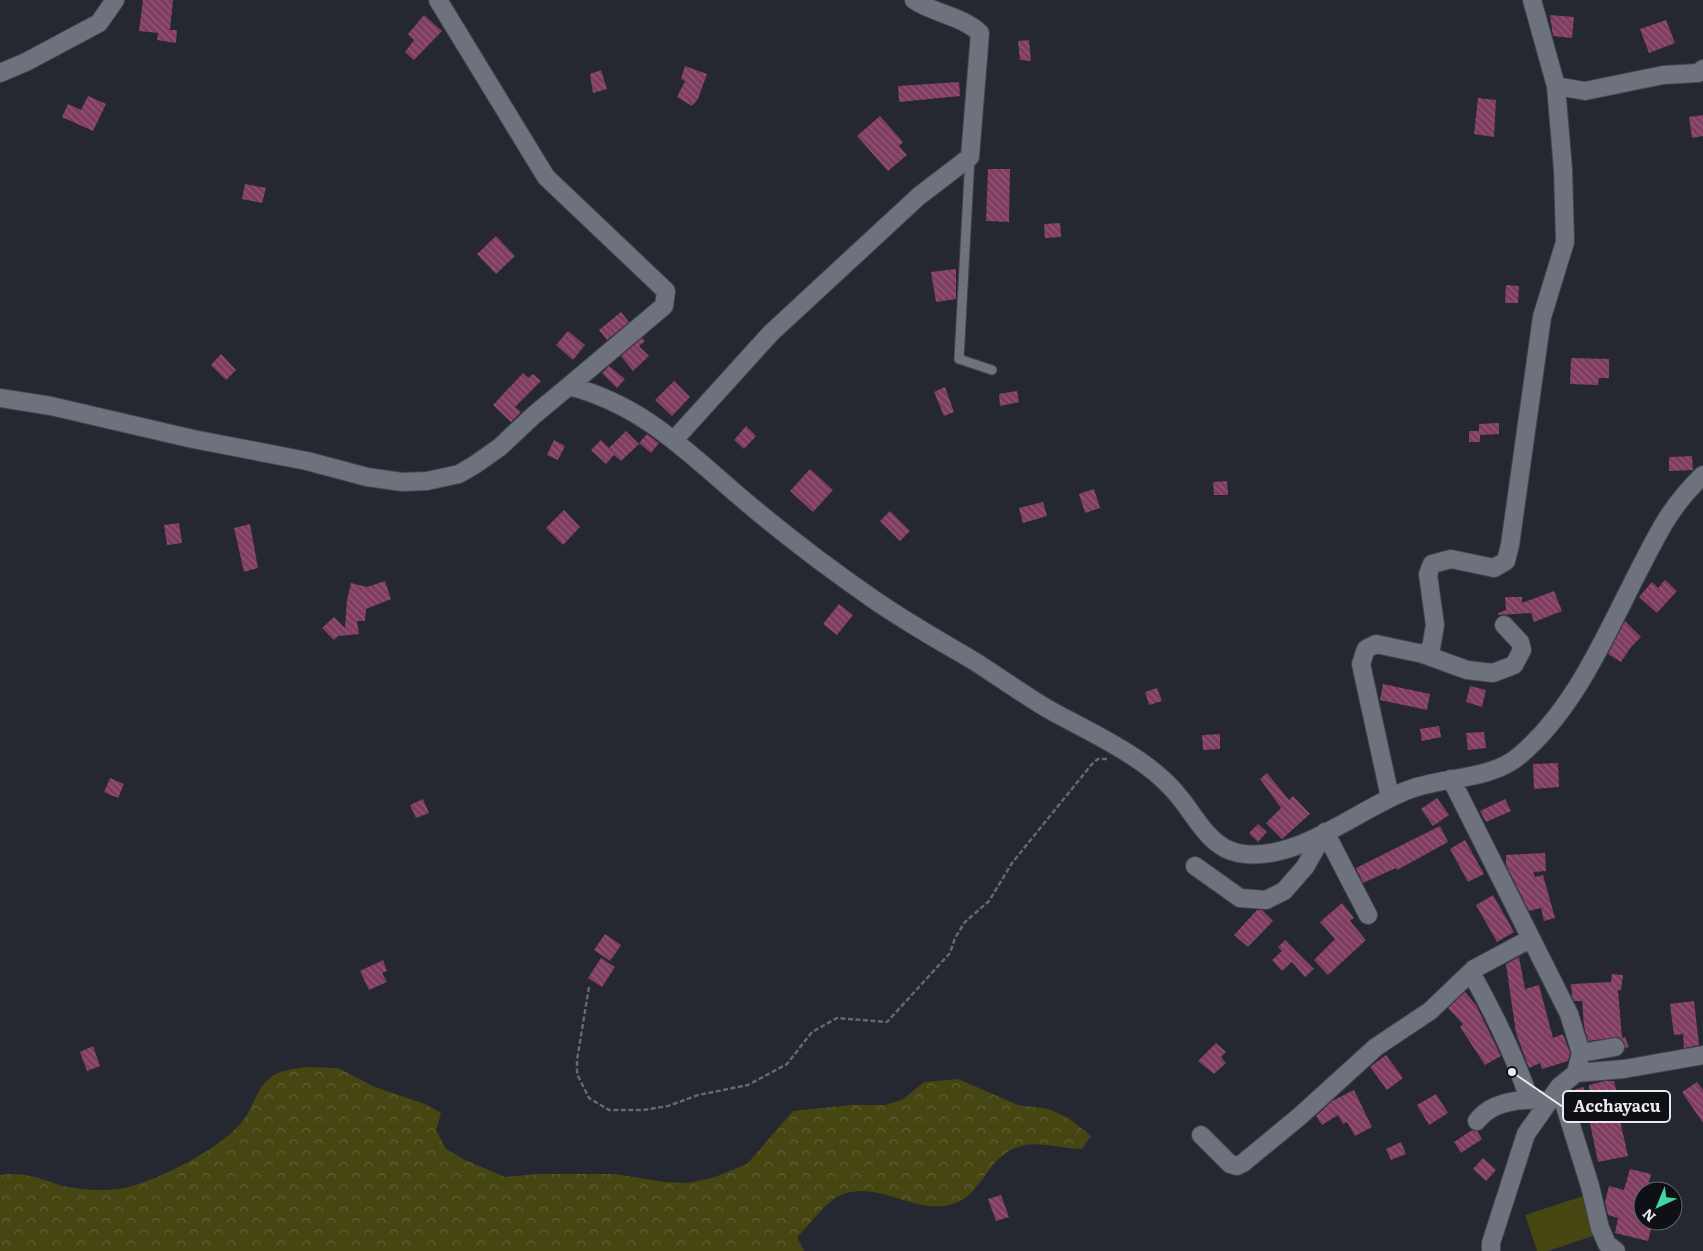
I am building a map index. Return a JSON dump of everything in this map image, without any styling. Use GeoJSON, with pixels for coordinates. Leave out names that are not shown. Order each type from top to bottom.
{"type":"FeatureCollection","features":[{"type":"Feature","properties":{"kind":"street"},"geometry":{"type":"LineString","coordinates":[[0,73],[26,62],[99,23],[115,0]]}},
{"type":"Feature","properties":{"kind":"street"},"geometry":{"type":"LineString","coordinates":[[0,398],[51,406],[193,439],[307,461],[367,477],[402,482],[428,481],[459,474],[500,447],[534,415],[664,306],[666,291],[546,177],[438,0]]}},
{"type":"Feature","properties":{"kind":"street"},"geometry":{"type":"LineString","coordinates":[[674,440],[771,333],[919,196],[970,157],[980,33],[971,24],[928,10],[914,0]]}},
{"type":"Feature","properties":{"kind":"street"},"geometry":{"type":"LineString","coordinates":[[1423,654],[1431,648],[1435,625],[1428,574],[1432,564],[1451,558],[1494,568],[1506,561],[1510,545],[1542,317],[1565,242],[1556,86],[1532,0]]}},
{"type":"Feature","properties":{"kind":"street"},"geometry":{"type":"LineString","coordinates":[[1556,86],[1585,91],[1654,77],[1698,73],[1703,69]]}},
{"type":"Feature","properties":{"kind":"street"},"geometry":{"type":"LineString","coordinates":[[569,386],[599,394],[639,415],[674,440],[742,499],[824,564],[877,602],[1044,706],[1140,761],[1162,778],[1182,800],[1205,834],[1234,852],[1252,854],[1282,850],[1302,844],[1390,797],[1423,784],[1482,773],[1516,759],[1558,718],[1608,631],[1666,517],[1686,491],[1703,475]]}},
{"type":"Feature","properties":{"kind":"street"},"geometry":{"type":"LineString","coordinates":[[1390,797],[1361,664],[1366,649],[1376,644],[1423,654],[1467,670],[1493,673],[1514,666],[1522,650],[1520,642],[1504,625]]}},
{"type":"Feature","properties":{"kind":"street"},"geometry":{"type":"LineString","coordinates":[[1451,779],[1569,1014],[1581,1053],[1576,1072],[1553,1093],[1526,1134],[1491,1243],[1491,1251]]}},
{"type":"Feature","properties":{"kind":"street"},"geometry":{"type":"LineString","coordinates":[[1195,866],[1240,898],[1266,900],[1284,891],[1305,867],[1325,832]]}},
{"type":"Feature","properties":{"kind":"street"},"geometry":{"type":"LineString","coordinates":[[1325,832],[1368,915]]}},
{"type":"Feature","properties":{"kind":"street"},"geometry":{"type":"LineString","coordinates":[[1201,1135],[1230,1164],[1237,1166],[1243,1163],[1300,1116],[1376,1047],[1430,1011],[1474,969],[1530,939]]}},
{"type":"Feature","properties":{"kind":"street"},"geometry":{"type":"LineString","coordinates":[[1473,976],[1495,1016],[1520,1072],[1529,1099]]}},
{"type":"Feature","properties":{"kind":"street"},"geometry":{"type":"LineString","coordinates":[[1581,1053],[1615,1047]]}},
{"type":"Feature","properties":{"kind":"street"},"geometry":{"type":"LineString","coordinates":[[1576,1072],[1624,1069],[1703,1054]]}},
{"type":"Feature","properties":{"kind":"street"},"geometry":{"type":"LineString","coordinates":[[1477,1121],[1484,1112],[1505,1102],[1553,1093]]}},
{"type":"Feature","properties":{"kind":"street"},"geometry":{"type":"LineString","coordinates":[[1553,1093],[1590,1186],[1600,1228],[1607,1244],[1616,1251]]}},
{"type":"Feature","properties":{"kind":"lane"},"geometry":{"type":"LineString","coordinates":[[970,157],[959,358],[992,370]]}},
{"type":"Feature","properties":{"kind":"path"},"geometry":{"type":"LineString","coordinates":[[589,987],[577,1060],[577,1074],[589,1098],[609,1110],[643,1110],[668,1106],[698,1095],[748,1085],[787,1064],[812,1032],[837,1018],[887,1022],[950,954],[955,938],[965,922],[989,901],[1012,863],[1092,764],[1098,759],[1111,760]]}},
{"type":"Feature","properties":{"kind":"green space"},"geometry":{"type":"Polygon","coordinates":[[[304,1067],[338,1068],[375,1087],[425,1104],[441,1113],[436,1130],[446,1149],[465,1160],[505,1177],[538,1174],[615,1174],[665,1182],[689,1183],[715,1177],[747,1164],[793,1111],[851,1105],[885,1105],[902,1100],[924,1082],[958,1079],[1018,1105],[1049,1109],[1070,1119],[1091,1136],[1082,1149],[1033,1144],[1018,1147],[1007,1152],[991,1167],[972,1192],[953,1204],[925,1205],[869,1191],[855,1191],[841,1195],[830,1202],[797,1237],[804,1251],[0,1251],[0,1175],[25,1175],[78,1189],[113,1190],[142,1183],[188,1162],[217,1144],[230,1134],[245,1118],[259,1091],[268,1080],[281,1072],[304,1067]]]}},
{"type":"Feature","properties":{"kind":"green space"},"geometry":{"type":"Polygon","coordinates":[[[1586,1195],[1599,1234],[1548,1251],[1537,1251],[1525,1215],[1586,1195]]]}},
{"type":"Feature","properties":{"kind":"building"},"geometry":{"type":"Polygon","coordinates":[[[143,0],[173,0],[170,30],[177,30],[176,43],[157,40],[158,33],[139,31],[143,0]]]}},
{"type":"Feature","properties":{"kind":"building"},"geometry":{"type":"Polygon","coordinates":[[[424,15],[442,31],[414,60],[405,52],[414,40],[408,34],[424,15]]]}},
{"type":"Feature","properties":{"kind":"building"},"geometry":{"type":"Polygon","coordinates":[[[1550,15],[1574,17],[1572,38],[1553,36],[1550,15]]]}},
{"type":"Feature","properties":{"kind":"building"},"geometry":{"type":"Polygon","coordinates":[[[1666,20],[1675,43],[1649,53],[1640,29],[1666,20]]]}},
{"type":"Feature","properties":{"kind":"building"},"geometry":{"type":"Polygon","coordinates":[[[1029,40],[1031,61],[1020,60],[1018,41],[1029,40]]]}},
{"type":"Feature","properties":{"kind":"building"},"geometry":{"type":"Polygon","coordinates":[[[685,66],[707,74],[698,99],[692,106],[677,97],[685,81],[681,79],[685,66]]]}},
{"type":"Feature","properties":{"kind":"building"},"geometry":{"type":"Polygon","coordinates":[[[601,70],[607,89],[593,93],[590,74],[601,70]]]}},
{"type":"Feature","properties":{"kind":"building"},"geometry":{"type":"Polygon","coordinates":[[[959,82],[960,96],[899,102],[898,86],[959,82]]]}},
{"type":"Feature","properties":{"kind":"building"},"geometry":{"type":"Polygon","coordinates":[[[88,96],[106,104],[93,131],[62,117],[68,104],[81,110],[88,96]]]}},
{"type":"Feature","properties":{"kind":"building"},"geometry":{"type":"Polygon","coordinates":[[[1478,98],[1496,100],[1494,137],[1474,134],[1478,98]]]}},
{"type":"Feature","properties":{"kind":"building"},"geometry":{"type":"Polygon","coordinates":[[[1703,115],[1703,136],[1692,138],[1689,117],[1703,115]]]}},
{"type":"Feature","properties":{"kind":"building"},"geometry":{"type":"Polygon","coordinates":[[[880,116],[903,142],[899,146],[907,155],[888,171],[857,136],[880,116]]]}},
{"type":"Feature","properties":{"kind":"building"},"geometry":{"type":"Polygon","coordinates":[[[988,169],[1010,169],[1009,222],[986,221],[988,169]]]}},
{"type":"Feature","properties":{"kind":"building"},"geometry":{"type":"Polygon","coordinates":[[[245,184],[266,188],[262,203],[242,199],[245,184]]]}},
{"type":"Feature","properties":{"kind":"building"},"geometry":{"type":"Polygon","coordinates":[[[1060,223],[1061,237],[1045,238],[1044,224],[1060,223]]]}},
{"type":"Feature","properties":{"kind":"building"},"geometry":{"type":"Polygon","coordinates":[[[496,236],[515,256],[496,274],[477,254],[496,236]]]}},
{"type":"Feature","properties":{"kind":"building"},"geometry":{"type":"Polygon","coordinates":[[[956,269],[956,299],[936,302],[931,272],[956,269]]]}},
{"type":"Feature","properties":{"kind":"building"},"geometry":{"type":"Polygon","coordinates":[[[1506,285],[1519,286],[1518,303],[1505,303],[1506,285]]]}},
{"type":"Feature","properties":{"kind":"building"},"geometry":{"type":"Polygon","coordinates":[[[621,312],[629,322],[607,340],[599,330],[621,312]]]}},
{"type":"Feature","properties":{"kind":"building"},"geometry":{"type":"Polygon","coordinates":[[[568,331],[585,345],[573,360],[556,345],[568,331]]]}},
{"type":"Feature","properties":{"kind":"building"},"geometry":{"type":"Polygon","coordinates":[[[642,338],[645,341],[639,346],[649,356],[633,371],[621,356],[642,338]]]}},
{"type":"Feature","properties":{"kind":"building"},"geometry":{"type":"Polygon","coordinates":[[[221,354],[236,370],[226,380],[211,365],[221,354]]]}},
{"type":"Feature","properties":{"kind":"building"},"geometry":{"type":"Polygon","coordinates":[[[1571,358],[1609,359],[1609,378],[1599,378],[1598,385],[1570,384],[1571,358]]]}},
{"type":"Feature","properties":{"kind":"building"},"geometry":{"type":"Polygon","coordinates":[[[609,366],[625,379],[617,388],[602,373],[609,366]]]}},
{"type":"Feature","properties":{"kind":"building"},"geometry":{"type":"Polygon","coordinates":[[[523,373],[528,378],[533,374],[541,381],[515,407],[521,412],[511,422],[493,405],[523,373]]]}},
{"type":"Feature","properties":{"kind":"building"},"geometry":{"type":"Polygon","coordinates":[[[674,381],[690,397],[672,416],[655,400],[674,381]]]}},
{"type":"Feature","properties":{"kind":"building"},"geometry":{"type":"Polygon","coordinates":[[[945,387],[954,412],[944,416],[934,392],[945,387]]]}},
{"type":"Feature","properties":{"kind":"building"},"geometry":{"type":"Polygon","coordinates":[[[1017,391],[1019,402],[1000,406],[999,394],[1017,391]]]}},
{"type":"Feature","properties":{"kind":"building"},"geometry":{"type":"Polygon","coordinates":[[[1499,423],[1499,434],[1480,435],[1480,442],[1469,442],[1469,431],[1479,431],[1479,424],[1499,423]]]}},
{"type":"Feature","properties":{"kind":"building"},"geometry":{"type":"Polygon","coordinates":[[[746,426],[756,436],[744,449],[734,440],[746,426]]]}},
{"type":"Feature","properties":{"kind":"building"},"geometry":{"type":"Polygon","coordinates":[[[626,431],[639,444],[621,461],[614,455],[606,464],[591,450],[601,440],[609,448],[626,431]]]}},
{"type":"Feature","properties":{"kind":"building"},"geometry":{"type":"Polygon","coordinates":[[[647,434],[659,443],[651,453],[639,443],[647,434]]]}},
{"type":"Feature","properties":{"kind":"building"},"geometry":{"type":"Polygon","coordinates":[[[554,440],[565,446],[558,460],[547,455],[554,440]]]}},
{"type":"Feature","properties":{"kind":"building"},"geometry":{"type":"Polygon","coordinates":[[[1692,456],[1693,470],[1669,471],[1669,457],[1692,456]]]}},
{"type":"Feature","properties":{"kind":"building"},"geometry":{"type":"Polygon","coordinates":[[[810,469],[833,490],[813,512],[790,491],[810,469]]]}},
{"type":"Feature","properties":{"kind":"building"},"geometry":{"type":"Polygon","coordinates":[[[1227,481],[1228,495],[1214,495],[1213,482],[1227,481]]]}},
{"type":"Feature","properties":{"kind":"building"},"geometry":{"type":"Polygon","coordinates":[[[1094,489],[1100,508],[1085,513],[1079,494],[1094,489]]]}},
{"type":"Feature","properties":{"kind":"building"},"geometry":{"type":"Polygon","coordinates":[[[1043,502],[1047,516],[1023,523],[1019,508],[1043,502]]]}},
{"type":"Feature","properties":{"kind":"building"},"geometry":{"type":"Polygon","coordinates":[[[564,510],[580,527],[563,545],[546,528],[564,510]]]}},
{"type":"Feature","properties":{"kind":"building"},"geometry":{"type":"Polygon","coordinates":[[[890,511],[910,531],[900,541],[880,521],[890,511]]]}},
{"type":"Feature","properties":{"kind":"building"},"geometry":{"type":"Polygon","coordinates":[[[179,523],[182,543],[167,545],[164,525],[179,523]]]}},
{"type":"Feature","properties":{"kind":"building"},"geometry":{"type":"Polygon","coordinates":[[[250,524],[258,568],[244,572],[234,528],[250,524]]]}},
{"type":"Feature","properties":{"kind":"building"},"geometry":{"type":"Polygon","coordinates":[[[1665,580],[1677,591],[1657,613],[1639,597],[1652,582],[1658,588],[1665,580]]]}},
{"type":"Feature","properties":{"kind":"building"},"geometry":{"type":"Polygon","coordinates":[[[385,581],[391,599],[366,609],[365,621],[357,621],[359,634],[338,636],[334,640],[322,628],[334,617],[345,628],[347,600],[351,583],[367,587],[385,581]]]}},
{"type":"Feature","properties":{"kind":"building"},"geometry":{"type":"Polygon","coordinates":[[[1554,591],[1562,611],[1534,622],[1531,613],[1499,615],[1498,613],[1506,610],[1505,597],[1522,597],[1522,603],[1554,591]]]}},
{"type":"Feature","properties":{"kind":"building"},"geometry":{"type":"Polygon","coordinates":[[[839,604],[853,615],[837,635],[823,624],[839,604]]]}},
{"type":"Feature","properties":{"kind":"building"},"geometry":{"type":"Polygon","coordinates":[[[1625,621],[1641,637],[1631,647],[1621,662],[1608,654],[1625,621]]]}},
{"type":"Feature","properties":{"kind":"building"},"geometry":{"type":"Polygon","coordinates":[[[1383,684],[1430,694],[1427,710],[1380,700],[1383,684]]]}},
{"type":"Feature","properties":{"kind":"building"},"geometry":{"type":"Polygon","coordinates":[[[1470,686],[1486,690],[1482,707],[1466,702],[1470,686]]]}},
{"type":"Feature","properties":{"kind":"building"},"geometry":{"type":"Polygon","coordinates":[[[1157,688],[1162,701],[1149,705],[1145,692],[1157,688]]]}},
{"type":"Feature","properties":{"kind":"building"},"geometry":{"type":"Polygon","coordinates":[[[1439,726],[1441,737],[1422,741],[1420,729],[1439,726]]]}},
{"type":"Feature","properties":{"kind":"building"},"geometry":{"type":"Polygon","coordinates":[[[1484,732],[1486,748],[1468,750],[1466,733],[1484,732]]]}},
{"type":"Feature","properties":{"kind":"building"},"geometry":{"type":"Polygon","coordinates":[[[1220,734],[1220,749],[1203,750],[1202,735],[1220,734]]]}},
{"type":"Feature","properties":{"kind":"building"},"geometry":{"type":"Polygon","coordinates":[[[1558,763],[1559,787],[1534,789],[1533,764],[1558,763]]]}},
{"type":"Feature","properties":{"kind":"building"},"geometry":{"type":"Polygon","coordinates":[[[1267,773],[1289,800],[1293,796],[1310,814],[1282,839],[1266,823],[1281,808],[1260,779],[1267,773]]]}},
{"type":"Feature","properties":{"kind":"building"},"geometry":{"type":"Polygon","coordinates":[[[110,778],[124,784],[118,798],[104,792],[110,778]]]}},
{"type":"Feature","properties":{"kind":"building"},"geometry":{"type":"Polygon","coordinates":[[[1437,798],[1449,815],[1433,826],[1421,809],[1437,798]]]}},
{"type":"Feature","properties":{"kind":"building"},"geometry":{"type":"Polygon","coordinates":[[[423,799],[429,813],[416,818],[410,805],[423,799]]]}},
{"type":"Feature","properties":{"kind":"building"},"geometry":{"type":"Polygon","coordinates":[[[1505,799],[1511,811],[1486,822],[1480,811],[1505,799]]]}},
{"type":"Feature","properties":{"kind":"building"},"geometry":{"type":"Polygon","coordinates":[[[1258,824],[1267,832],[1258,842],[1249,833],[1258,824]]]}},
{"type":"Feature","properties":{"kind":"building"},"geometry":{"type":"Polygon","coordinates":[[[1440,826],[1448,842],[1397,870],[1396,868],[1363,883],[1356,868],[1440,826]]]}},
{"type":"Feature","properties":{"kind":"building"},"geometry":{"type":"Polygon","coordinates":[[[1465,840],[1484,874],[1468,882],[1450,849],[1465,840]]]}},
{"type":"Feature","properties":{"kind":"building"},"geometry":{"type":"Polygon","coordinates":[[[1545,853],[1546,871],[1533,872],[1535,877],[1543,875],[1555,918],[1544,921],[1541,908],[1529,911],[1506,865],[1506,855],[1545,853]]]}},
{"type":"Feature","properties":{"kind":"building"},"geometry":{"type":"Polygon","coordinates":[[[1493,895],[1514,932],[1497,942],[1476,905],[1493,895]]]}},
{"type":"Feature","properties":{"kind":"building"},"geometry":{"type":"Polygon","coordinates":[[[1342,903],[1354,918],[1350,921],[1366,940],[1328,975],[1314,960],[1335,939],[1320,922],[1342,903]]]}},
{"type":"Feature","properties":{"kind":"building"},"geometry":{"type":"Polygon","coordinates":[[[1257,910],[1262,910],[1273,921],[1248,947],[1234,935],[1257,910]]]}},
{"type":"Feature","properties":{"kind":"building"},"geometry":{"type":"Polygon","coordinates":[[[605,934],[621,945],[610,961],[594,950],[605,934]]]}},
{"type":"Feature","properties":{"kind":"building"},"geometry":{"type":"Polygon","coordinates":[[[1285,940],[1314,969],[1305,977],[1292,962],[1282,971],[1272,960],[1282,951],[1278,947],[1285,940]]]}},
{"type":"Feature","properties":{"kind":"building"},"geometry":{"type":"Polygon","coordinates":[[[1519,957],[1525,989],[1539,985],[1553,1038],[1563,1034],[1570,1053],[1568,1061],[1542,1069],[1540,1063],[1529,1068],[1516,1033],[1506,964],[1519,957]]]}},
{"type":"Feature","properties":{"kind":"building"},"geometry":{"type":"Polygon","coordinates":[[[601,958],[615,967],[602,987],[588,978],[601,958]]]}},
{"type":"Feature","properties":{"kind":"building"},"geometry":{"type":"Polygon","coordinates":[[[383,960],[387,971],[382,973],[387,982],[369,990],[360,971],[383,960]]]}},
{"type":"Feature","properties":{"kind":"building"},"geometry":{"type":"Polygon","coordinates":[[[1612,974],[1623,975],[1621,990],[1618,990],[1622,1038],[1625,1037],[1629,1047],[1625,1048],[1623,1041],[1618,1037],[1588,1041],[1584,1026],[1582,1001],[1574,1001],[1572,996],[1571,984],[1611,982],[1612,974]]]}},
{"type":"Feature","properties":{"kind":"building"},"geometry":{"type":"Polygon","coordinates":[[[1465,992],[1476,1005],[1501,1056],[1485,1065],[1460,1027],[1463,1024],[1448,1008],[1465,992]]]}},
{"type":"Feature","properties":{"kind":"building"},"geometry":{"type":"Polygon","coordinates":[[[1694,1001],[1699,1045],[1684,1048],[1683,1034],[1674,1035],[1670,1004],[1694,1001]]]}},
{"type":"Feature","properties":{"kind":"building"},"geometry":{"type":"Polygon","coordinates":[[[1216,1043],[1226,1052],[1221,1057],[1226,1063],[1214,1074],[1198,1061],[1216,1043]]]}},
{"type":"Feature","properties":{"kind":"building"},"geometry":{"type":"Polygon","coordinates":[[[93,1046],[100,1066],[87,1071],[80,1052],[93,1046]]]}},
{"type":"Feature","properties":{"kind":"building"},"geometry":{"type":"Polygon","coordinates":[[[1386,1055],[1403,1078],[1387,1090],[1370,1067],[1386,1055]]]}},
{"type":"Feature","properties":{"kind":"building"},"geometry":{"type":"Polygon","coordinates":[[[1614,1081],[1620,1106],[1617,1107],[1628,1156],[1598,1162],[1588,1114],[1579,1116],[1571,1091],[1583,1087],[1590,1105],[1589,1085],[1614,1081]]]}},
{"type":"Feature","properties":{"kind":"building"},"geometry":{"type":"Polygon","coordinates":[[[1697,1082],[1703,1090],[1703,1123],[1682,1092],[1697,1082]]]}},
{"type":"Feature","properties":{"kind":"building"},"geometry":{"type":"Polygon","coordinates":[[[1354,1090],[1372,1127],[1355,1136],[1347,1122],[1343,1124],[1338,1115],[1322,1125],[1316,1116],[1332,1101],[1354,1090]]]}},
{"type":"Feature","properties":{"kind":"building"},"geometry":{"type":"Polygon","coordinates":[[[1436,1094],[1448,1113],[1429,1125],[1417,1105],[1436,1094]]]}},
{"type":"Feature","properties":{"kind":"building"},"geometry":{"type":"Polygon","coordinates":[[[1472,1130],[1477,1131],[1482,1139],[1461,1153],[1454,1142],[1472,1130]]]}},
{"type":"Feature","properties":{"kind":"building"},"geometry":{"type":"Polygon","coordinates":[[[1401,1142],[1406,1154],[1391,1160],[1386,1149],[1401,1142]]]}},
{"type":"Feature","properties":{"kind":"building"},"geometry":{"type":"Polygon","coordinates":[[[1483,1158],[1496,1170],[1486,1181],[1473,1169],[1483,1158]]]}},
{"type":"Feature","properties":{"kind":"building"},"geometry":{"type":"Polygon","coordinates":[[[1630,1169],[1651,1174],[1649,1181],[1633,1181],[1633,1231],[1650,1231],[1648,1241],[1615,1233],[1618,1218],[1608,1215],[1605,1202],[1609,1186],[1624,1190],[1630,1169]]]}},
{"type":"Feature","properties":{"kind":"building"},"geometry":{"type":"Polygon","coordinates":[[[1001,1195],[1009,1217],[996,1221],[988,1199],[1001,1195]]]}},
{"type":"Feature","properties":{"kind":"place","name":"Acchayacu"},"geometry":{"type":"Point","coordinates":[1512,1072]}}]}
